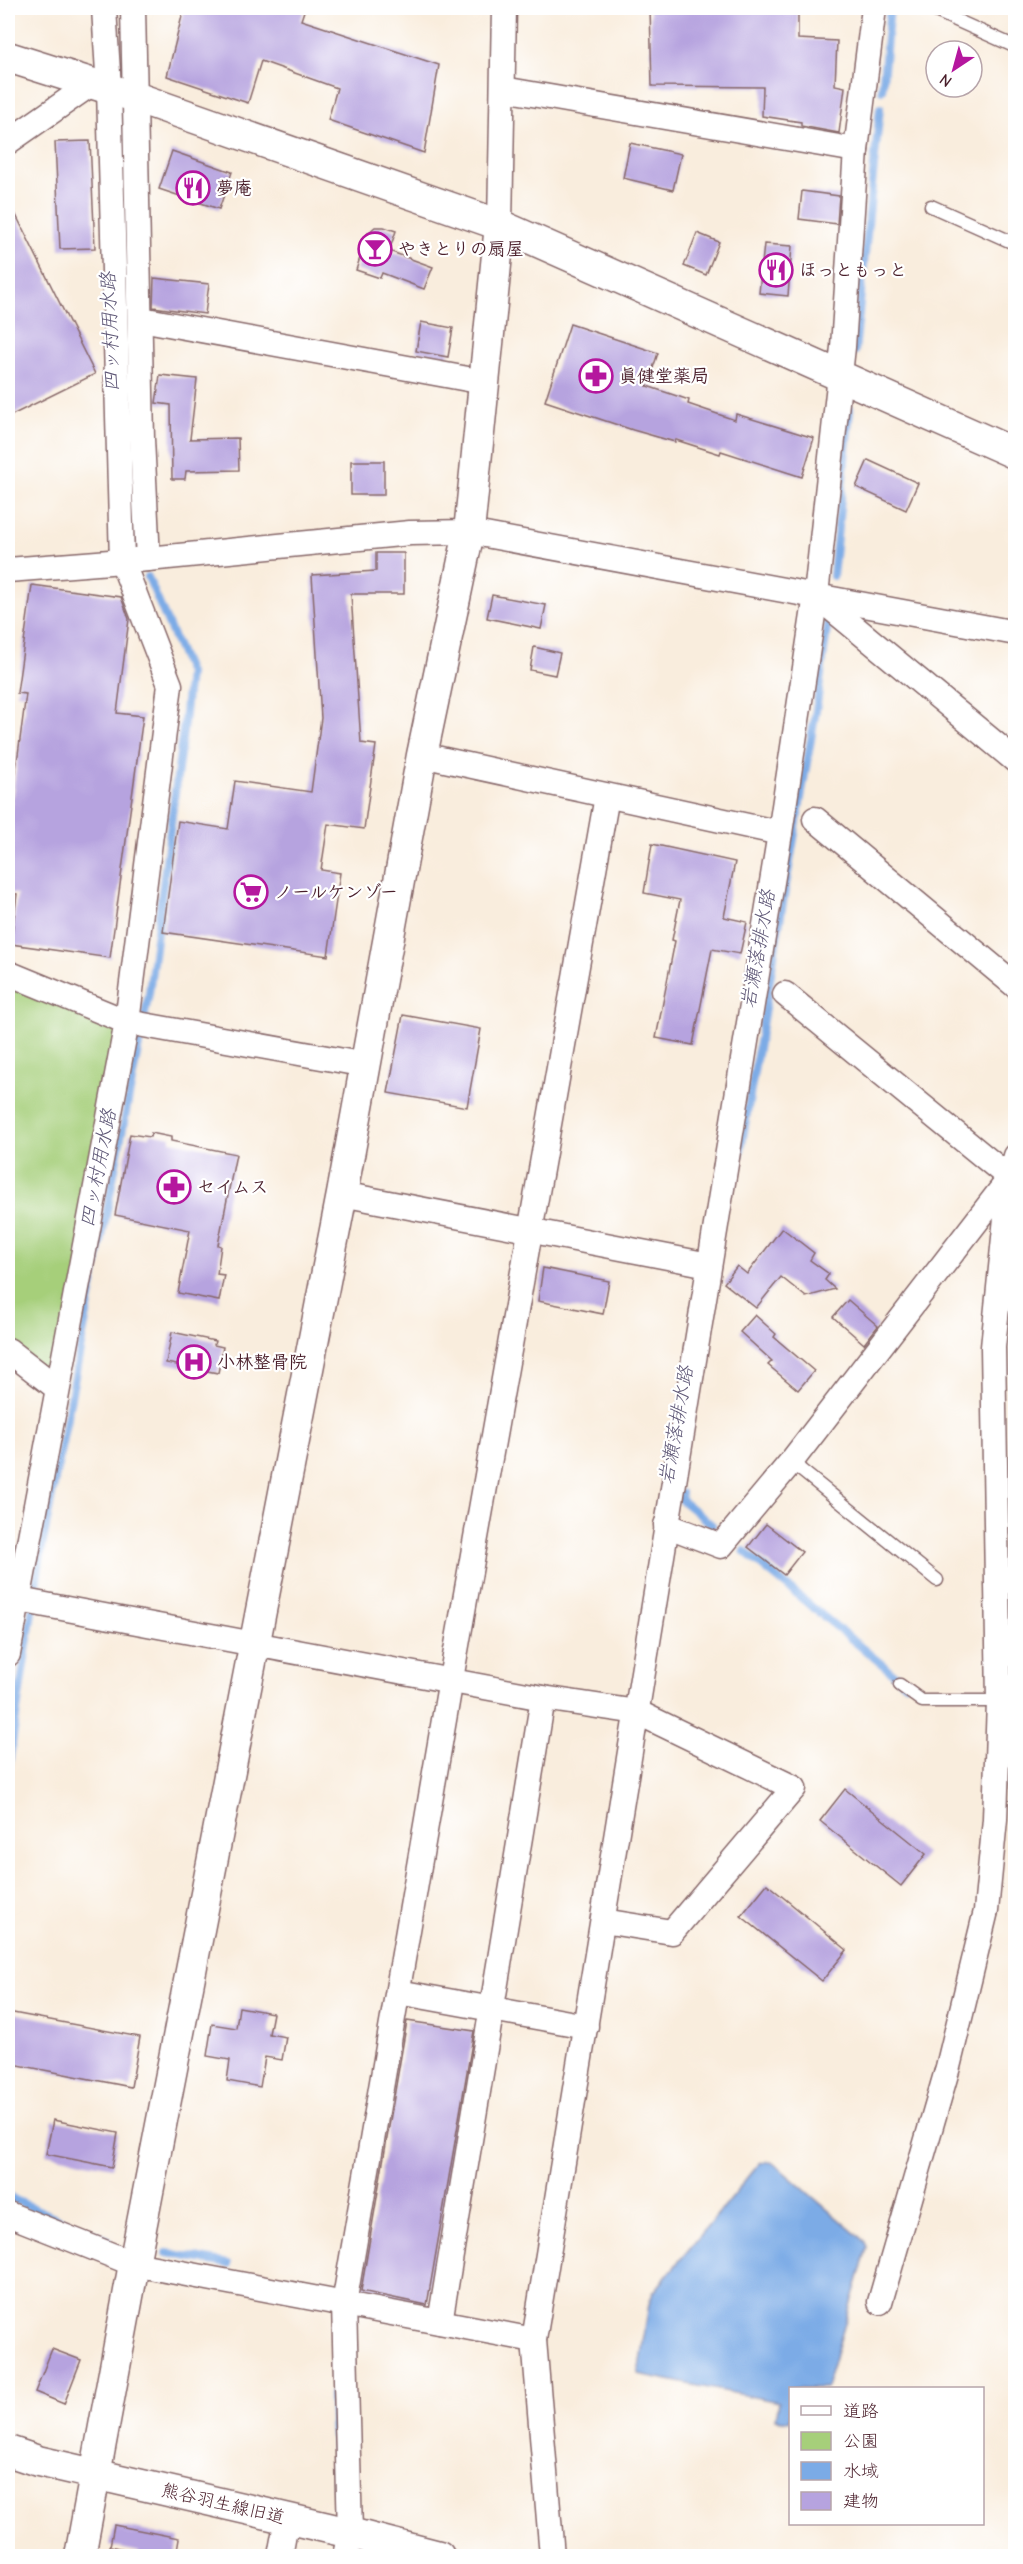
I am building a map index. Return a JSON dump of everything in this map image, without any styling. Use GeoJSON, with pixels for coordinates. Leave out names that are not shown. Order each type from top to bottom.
{"type":"FeatureCollection","features":[{"type":"Feature","properties":{"kind":"street"},"geometry":{"type":"LineString","coordinates":[[104,8],[111,90],[141,319],[142,439],[148,559]]}},
{"type":"Feature","properties":{"kind":"street"},"geometry":{"type":"LineString","coordinates":[[8,1654],[13,1596],[57,1388],[127,1022],[170,686],[122,561],[111,90],[133,8]]}},
{"type":"Feature","properties":{"kind":"street"},"geometry":{"type":"LineString","coordinates":[[80,2556],[134,2264],[342,1194],[422,755],[469,532],[500,225],[504,8]]}},
{"type":"Feature","properties":{"kind":"street"},"geometry":{"type":"LineString","coordinates":[[552,2556],[534,2340],[780,834],[816,596],[840,376],[856,150],[874,8]]}},
{"type":"Feature","properties":{"kind":"street"},"geometry":{"type":"LineString","coordinates":[[8,57],[111,90],[500,225],[1016,454]]}},
{"type":"Feature","properties":{"kind":"street"},"geometry":{"type":"LineString","coordinates":[[503,89],[856,150]]}},
{"type":"Feature","properties":{"kind":"street"},"geometry":{"type":"LineString","coordinates":[[8,142],[111,90]]}},
{"type":"Feature","properties":{"kind":"street"},"geometry":{"type":"LineString","coordinates":[[141,319],[484,382]]}},
{"type":"Feature","properties":{"kind":"street"},"geometry":{"type":"LineString","coordinates":[[8,570],[148,559],[411,533],[469,532],[1016,633]]}},
{"type":"Feature","properties":{"kind":"street"},"geometry":{"type":"LineString","coordinates":[[816,596],[1016,761]]}},
{"type":"Feature","properties":{"kind":"street"},"geometry":{"type":"LineString","coordinates":[[422,755],[780,834]]}},
{"type":"Feature","properties":{"kind":"street"},"geometry":{"type":"LineString","coordinates":[[349,2545],[344,2304],[450,1679],[607,796]]}},
{"type":"Feature","properties":{"kind":"street"},"geometry":{"type":"LineString","coordinates":[[815,819],[1016,986]]}},
{"type":"Feature","properties":{"kind":"street"},"geometry":{"type":"LineString","coordinates":[[8,973],[127,1022],[366,1065]]}},
{"type":"Feature","properties":{"kind":"street"},"geometry":{"type":"LineString","coordinates":[[785,994],[1014,1172]]}},
{"type":"Feature","properties":{"kind":"street"},"geometry":{"type":"LineString","coordinates":[[666,1525],[721,1546],[791,1462],[1014,1172]]}},
{"type":"Feature","properties":{"kind":"street"},"geometry":{"type":"LineString","coordinates":[[880,2302],[948,2067],[986,1911],[995,1819],[999,1701],[993,1347],[1014,1172]]}},
{"type":"Feature","properties":{"kind":"street"},"geometry":{"type":"LineString","coordinates":[[342,1194],[709,1265]]}},
{"type":"Feature","properties":{"kind":"street"},"geometry":{"type":"LineString","coordinates":[[8,1350],[57,1388]]}},
{"type":"Feature","properties":{"kind":"street"},"geometry":{"type":"LineString","coordinates":[[13,1596],[543,1698],[637,1712],[794,1788],[672,1932],[603,1921]]}},
{"type":"Feature","properties":{"kind":"street"},"geometry":{"type":"LineString","coordinates":[[440,2322],[543,1698]]}},
{"type":"Feature","properties":{"kind":"street"},"geometry":{"type":"LineString","coordinates":[[398,1992],[585,2026]]}},
{"type":"Feature","properties":{"kind":"street"},"geometry":{"type":"LineString","coordinates":[[8,2214],[134,2264],[534,2340]]}},
{"type":"Feature","properties":{"kind":"street","name":"熊谷羽生線旧道"},"geometry":{"type":"LineString","coordinates":[[8,2451],[38,2462],[287,2518],[349,2545],[439,2556]]}},
{"type":"Feature","properties":{"kind":"street"},"geometry":{"type":"LineString","coordinates":[[279,2556],[287,2518]]}},
{"type":"Feature","properties":{"kind":"lane"},"geometry":{"type":"LineString","coordinates":[[929,8],[1016,47]]}},
{"type":"Feature","properties":{"kind":"lane"},"geometry":{"type":"LineString","coordinates":[[931,206],[1016,244]]}},
{"type":"Feature","properties":{"kind":"lane"},"geometry":{"type":"LineString","coordinates":[[791,1462],[937,1580]]}},
{"type":"Feature","properties":{"kind":"lane"},"geometry":{"type":"LineString","coordinates":[[900,1685],[922,1701],[999,1701]]}},
{"type":"Feature","properties":{"kind":"green space"},"geometry":{"type":"Polygon","coordinates":[[[8,973],[127,1022],[57,1388],[8,1350],[8,973]]]}},
{"type":"Feature","properties":{"kind":"water"},"geometry":{"type":"Polygon","coordinates":[[[772,2162],[864,2241],[867,2248],[826,2387],[789,2387],[789,2421],[776,2419],[779,2402],[638,2374],[649,2304],[653,2293],[760,2163],[772,2162]]]}},
{"type":"Feature","properties":{"kind":"building"},"geometry":{"type":"Polygon","coordinates":[[[184,8],[305,8],[301,20],[439,65],[424,153],[328,120],[337,88],[261,61],[248,103],[167,76],[184,8]]]}},
{"type":"Feature","properties":{"kind":"building"},"geometry":{"type":"Polygon","coordinates":[[[650,8],[798,8],[798,39],[837,41],[835,85],[845,87],[839,133],[801,126],[801,122],[762,116],[763,87],[652,86],[650,8]]]}},
{"type":"Feature","properties":{"kind":"building"},"geometry":{"type":"Polygon","coordinates":[[[90,141],[95,248],[60,249],[55,142],[90,141]]]}},
{"type":"Feature","properties":{"kind":"building"},"geometry":{"type":"Polygon","coordinates":[[[630,143],[681,154],[673,190],[623,178],[630,143]]]}},
{"type":"Feature","properties":{"kind":"building"},"geometry":{"type":"Polygon","coordinates":[[[172,151],[232,172],[219,209],[159,189],[172,151]]]}},
{"type":"Feature","properties":{"kind":"building"},"geometry":{"type":"Polygon","coordinates":[[[802,191],[839,196],[837,224],[799,219],[802,191]]]}},
{"type":"Feature","properties":{"kind":"building"},"geometry":{"type":"Polygon","coordinates":[[[8,199],[95,374],[8,417],[8,199]]]}},
{"type":"Feature","properties":{"kind":"building"},"geometry":{"type":"Polygon","coordinates":[[[375,227],[396,231],[389,251],[433,267],[424,289],[382,273],[380,278],[356,270],[368,233],[375,227]]]}},
{"type":"Feature","properties":{"kind":"building"},"geometry":{"type":"Polygon","coordinates":[[[697,233],[719,242],[706,275],[684,266],[697,233]]]}},
{"type":"Feature","properties":{"kind":"building","name":"ほっともっと"},"geometry":{"type":"Polygon","coordinates":[[[764,244],[792,246],[788,296],[759,293],[764,244]]]}},
{"type":"Feature","properties":{"kind":"building"},"geometry":{"type":"Polygon","coordinates":[[[154,278],[209,284],[205,314],[153,307],[154,278]]]}},
{"type":"Feature","properties":{"kind":"building"},"geometry":{"type":"Polygon","coordinates":[[[421,322],[453,328],[448,357],[416,351],[421,322]]]}},
{"type":"Feature","properties":{"kind":"building"},"geometry":{"type":"Polygon","coordinates":[[[570,324],[658,353],[647,386],[689,400],[688,404],[735,420],[736,414],[814,438],[802,477],[721,451],[720,454],[633,430],[545,401],[570,324]]]}},
{"type":"Feature","properties":{"kind":"building"},"geometry":{"type":"Polygon","coordinates":[[[160,375],[197,379],[190,439],[238,438],[239,470],[186,471],[185,479],[172,479],[171,405],[156,403],[160,375]]]}},
{"type":"Feature","properties":{"kind":"building"},"geometry":{"type":"Polygon","coordinates":[[[868,460],[918,483],[906,510],[856,487],[868,460]]]}},
{"type":"Feature","properties":{"kind":"building"},"geometry":{"type":"Polygon","coordinates":[[[351,461],[384,461],[384,495],[351,495],[351,461]]]}},
{"type":"Feature","properties":{"kind":"building"},"geometry":{"type":"Polygon","coordinates":[[[376,553],[404,553],[404,594],[351,594],[361,743],[376,745],[364,829],[328,824],[321,870],[340,873],[328,956],[163,932],[178,821],[228,829],[235,781],[311,792],[321,718],[312,575],[376,571],[376,553]]]}},
{"type":"Feature","properties":{"kind":"building"},"geometry":{"type":"Polygon","coordinates":[[[32,585],[121,597],[129,619],[117,713],[143,716],[110,958],[11,944],[17,894],[8,893],[8,830],[26,694],[17,693],[32,585]]]}},
{"type":"Feature","properties":{"kind":"building"},"geometry":{"type":"Polygon","coordinates":[[[492,595],[546,605],[541,629],[487,618],[492,595]]]}},
{"type":"Feature","properties":{"kind":"building"},"geometry":{"type":"Polygon","coordinates":[[[534,647],[560,653],[555,675],[530,670],[534,647]]]}},
{"type":"Feature","properties":{"kind":"building"},"geometry":{"type":"Polygon","coordinates":[[[652,844],[735,862],[724,917],[747,922],[740,954],[712,949],[693,1045],[656,1038],[675,941],[672,940],[680,900],[644,893],[652,844]]]}},
{"type":"Feature","properties":{"kind":"building"},"geometry":{"type":"Polygon","coordinates":[[[403,1015],[481,1029],[467,1107],[388,1093],[403,1015]]]}},
{"type":"Feature","properties":{"kind":"building"},"geometry":{"type":"Polygon","coordinates":[[[151,1133],[171,1137],[171,1141],[236,1154],[218,1245],[221,1246],[217,1274],[224,1275],[219,1301],[178,1293],[190,1230],[115,1215],[130,1134],[150,1137],[151,1133]]]}},
{"type":"Feature","properties":{"kind":"building"},"geometry":{"type":"Polygon","coordinates":[[[782,1228],[814,1253],[810,1260],[829,1274],[825,1280],[835,1289],[806,1297],[781,1277],[756,1308],[724,1283],[737,1266],[747,1274],[782,1228]]]}},
{"type":"Feature","properties":{"kind":"building"},"geometry":{"type":"Polygon","coordinates":[[[543,1268],[609,1281],[603,1314],[538,1301],[543,1268]]]}},
{"type":"Feature","properties":{"kind":"building"},"geometry":{"type":"Polygon","coordinates":[[[848,1300],[878,1326],[864,1344],[833,1317],[848,1300]]]}},
{"type":"Feature","properties":{"kind":"building"},"geometry":{"type":"Polygon","coordinates":[[[755,1315],[776,1334],[774,1337],[814,1371],[798,1390],[768,1365],[772,1361],[740,1332],[755,1315]]]}},
{"type":"Feature","properties":{"kind":"building"},"geometry":{"type":"Polygon","coordinates":[[[172,1332],[215,1341],[214,1345],[223,1347],[218,1373],[166,1363],[172,1332]]]}},
{"type":"Feature","properties":{"kind":"building"},"geometry":{"type":"Polygon","coordinates":[[[766,1524],[802,1552],[784,1575],[748,1547],[766,1524]]]}},
{"type":"Feature","properties":{"kind":"building"},"geometry":{"type":"Polygon","coordinates":[[[845,1789],[926,1854],[901,1886],[820,1821],[845,1789]]]}},
{"type":"Feature","properties":{"kind":"building"},"geometry":{"type":"Polygon","coordinates":[[[767,1884],[847,1950],[822,1981],[741,1916],[767,1884]]]}},
{"type":"Feature","properties":{"kind":"building"},"geometry":{"type":"Polygon","coordinates":[[[239,2007],[273,2013],[269,2034],[286,2037],[282,2060],[265,2057],[260,2087],[227,2081],[230,2060],[207,2056],[212,2024],[236,2028],[239,2007]]]}},
{"type":"Feature","properties":{"kind":"building"},"geometry":{"type":"Polygon","coordinates":[[[8,2012],[140,2037],[131,2087],[8,2063],[8,2012]]]}},
{"type":"Feature","properties":{"kind":"building"},"geometry":{"type":"Polygon","coordinates":[[[407,2021],[474,2031],[427,2305],[361,2291],[407,2021]]]}},
{"type":"Feature","properties":{"kind":"building"},"geometry":{"type":"Polygon","coordinates":[[[53,2120],[118,2133],[112,2167],[46,2154],[53,2120]]]}},
{"type":"Feature","properties":{"kind":"building"},"geometry":{"type":"Polygon","coordinates":[[[52,2349],[81,2360],[64,2404],[35,2392],[52,2349]]]}},
{"type":"Feature","properties":{"kind":"building"},"geometry":{"type":"Polygon","coordinates":[[[114,2525],[179,2538],[176,2556],[138,2556],[139,2552],[110,2546],[114,2525]]]}},
{"type":"Feature","properties":{"kind":"waterway","name":"岩瀬落排水路"},"geometry":{"type":"LineString","coordinates":[[882,90],[890,8]]}},
{"type":"Feature","properties":{"kind":"waterway","name":"岩瀬落排水路"},"geometry":{"type":"LineString","coordinates":[[855,351],[880,108]]}},
{"type":"Feature","properties":{"kind":"waterway","name":"岩瀬落排水路"},"geometry":{"type":"LineString","coordinates":[[833,576],[850,409]]}},
{"type":"Feature","properties":{"kind":"waterway","name":"四ッ村用水路"},"geometry":{"type":"LineString","coordinates":[[8,1769],[42,1547],[149,993],[184,723],[189,673],[148,577]]}},
{"type":"Feature","properties":{"kind":"waterway","name":"岩瀬落排水路"},"geometry":{"type":"LineString","coordinates":[[740,1154],[817,704],[828,621]]}},
{"type":"Feature","properties":{"kind":"waterway","name":"岩瀬落排水路"},"geometry":{"type":"LineString","coordinates":[[681,1493],[680,1499],[712,1525]]}},
{"type":"Feature","properties":{"kind":"waterway","name":"岩瀬落排水路"},"geometry":{"type":"LineString","coordinates":[[744,1551],[906,1684]]}},
{"type":"Feature","properties":{"kind":"waterway","name":"四ッ村用水路"},"geometry":{"type":"LineString","coordinates":[[8,2197],[107,2240]]}},
{"type":"Feature","properties":{"kind":"waterway","name":"四ッ村用水路"},"geometry":{"type":"LineString","coordinates":[[167,2253],[228,2264]]}},
{"type":"Feature","properties":{"kind":"waterway","name":"四ッ村用水路"},"geometry":{"type":"LineString","coordinates":[[332,2395],[337,2493]]}},
{"type":"Feature","properties":{"kind":"place","name":"夢庵"},"geometry":{"type":"Point","coordinates":[193,188]}},
{"type":"Feature","properties":{"kind":"place","name":"やきとりの扇屋"},"geometry":{"type":"Point","coordinates":[375,249]}},
{"type":"Feature","properties":{"kind":"place","name":"ほっともっと"},"geometry":{"type":"Point","coordinates":[776,270]}},
{"type":"Feature","properties":{"kind":"place","name":"眞健堂薬局"},"geometry":{"type":"Point","coordinates":[596,376]}},
{"type":"Feature","properties":{"kind":"place","name":"ノールケンゾー"},"geometry":{"type":"Point","coordinates":[251,892]}},
{"type":"Feature","properties":{"kind":"place","name":"セイムス"},"geometry":{"type":"Point","coordinates":[174,1187]}},
{"type":"Feature","properties":{"kind":"place","name":"小林整骨院"},"geometry":{"type":"Point","coordinates":[194,1362]}}]}
